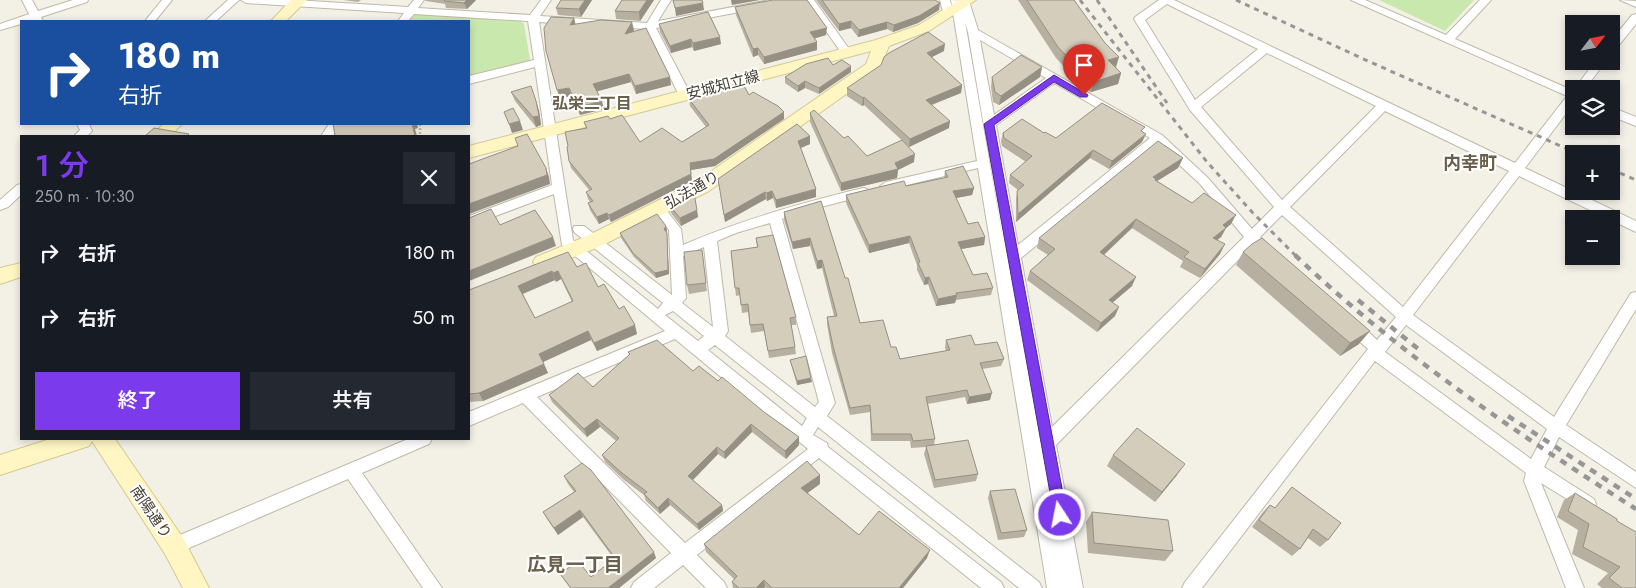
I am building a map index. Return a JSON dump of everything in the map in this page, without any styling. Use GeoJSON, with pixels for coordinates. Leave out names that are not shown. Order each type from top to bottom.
{"type":"FeatureCollection","features":[{"type":"Feature","properties":{"kind":"street"},"geometry":{"type":"LineString","coordinates":[[28,0],[37,18],[83,0]]}},
{"type":"Feature","properties":{"kind":"street"},"geometry":{"type":"LineString","coordinates":[[151,20],[167,0]]}},
{"type":"Feature","properties":{"kind":"street"},"geometry":{"type":"LineString","coordinates":[[211,20],[234,0]]}},
{"type":"Feature","properties":{"kind":"street"},"geometry":{"type":"LineString","coordinates":[[246,0],[298,1],[650,26],[786,0]]}},
{"type":"Feature","properties":{"kind":"street"},"geometry":{"type":"LineString","coordinates":[[404,20],[419,0]]}},
{"type":"Feature","properties":{"kind":"street"},"geometry":{"type":"LineString","coordinates":[[546,0],[533,18],[567,242],[803,436],[821,448],[995,588]]}},
{"type":"Feature","properties":{"kind":"street"},"geometry":{"type":"LineString","coordinates":[[650,26],[666,0]]}},
{"type":"Feature","properties":{"kind":"street"},"geometry":{"type":"LineString","coordinates":[[809,0],[847,53]]}},
{"type":"Feature","properties":{"kind":"street"},"geometry":{"type":"LineString","coordinates":[[1636,227],[1166,0],[1139,19],[1194,107],[1282,208],[1403,315],[1556,427],[1636,481]]}},
{"type":"Feature","properties":{"kind":"street"},"geometry":{"type":"LineString","coordinates":[[1356,0],[1565,91]]}},
{"type":"Feature","properties":{"kind":"street"},"geometry":{"type":"LineString","coordinates":[[1448,40],[1486,0]]}},
{"type":"Feature","properties":{"kind":"street"},"geometry":{"type":"LineString","coordinates":[[1625,0],[1636,4]]}},
{"type":"Feature","properties":{"kind":"street"},"geometry":{"type":"LineString","coordinates":[[279,20],[298,1]]}},
{"type":"Feature","properties":{"kind":"street"},"geometry":{"type":"LineString","coordinates":[[957,4],[973,32],[1074,588]]}},
{"type":"Feature","properties":{"kind":"street"},"geometry":{"type":"LineString","coordinates":[[957,4],[1056,588]]}},
{"type":"Feature","properties":{"kind":"street","name":"安城知立線"},"geometry":{"type":"LineString","coordinates":[[470,152],[882,43],[924,28],[957,4]]}},
{"type":"Feature","properties":{"kind":"street"},"geometry":{"type":"LineString","coordinates":[[1620,37],[1636,17]]}},
{"type":"Feature","properties":{"kind":"street"},"geometry":{"type":"LineString","coordinates":[[0,26],[20,22]]}},
{"type":"Feature","properties":{"kind":"street"},"geometry":{"type":"LineString","coordinates":[[650,26],[685,95]]}},
{"type":"Feature","properties":{"kind":"street"},"geometry":{"type":"LineString","coordinates":[[973,32],[1158,138],[1204,181],[1252,238],[1282,264]]}},
{"type":"Feature","properties":{"kind":"street","name":"弘法通り"},"geometry":{"type":"LineString","coordinates":[[522,270],[594,241],[703,186],[874,67],[882,43]]}},
{"type":"Feature","properties":{"kind":"street"},"geometry":{"type":"LineString","coordinates":[[1194,107],[1266,48]]}},
{"type":"Feature","properties":{"kind":"street"},"geometry":{"type":"LineString","coordinates":[[470,80],[540,62]]}},
{"type":"Feature","properties":{"kind":"street"},"geometry":{"type":"LineString","coordinates":[[1586,80],[1594,70]]}},
{"type":"Feature","properties":{"kind":"street"},"geometry":{"type":"LineString","coordinates":[[989,124],[1054,78]]}},
{"type":"Feature","properties":{"kind":"street"},"geometry":{"type":"LineString","coordinates":[[1047,443],[1384,105]]}},
{"type":"Feature","properties":{"kind":"street"},"geometry":{"type":"LineString","coordinates":[[1191,588],[1565,106]]}},
{"type":"Feature","properties":{"kind":"street"},"geometry":{"type":"LineString","coordinates":[[1620,115],[1636,122]]}},
{"type":"Feature","properties":{"kind":"street"},"geometry":{"type":"LineString","coordinates":[[161,135],[172,125]]}},
{"type":"Feature","properties":{"kind":"street"},"geometry":{"type":"LineString","coordinates":[[1013,257],[1158,138]]}},
{"type":"Feature","properties":{"kind":"street"},"geometry":{"type":"LineString","coordinates":[[677,253],[732,229],[775,218],[795,209],[975,165]]}},
{"type":"Feature","properties":{"kind":"street"},"geometry":{"type":"LineString","coordinates":[[470,221],[558,188]]}},
{"type":"Feature","properties":{"kind":"street"},"geometry":{"type":"LineString","coordinates":[[0,205],[4,204],[20,189]]}},
{"type":"Feature","properties":{"kind":"street"},"geometry":{"type":"LineString","coordinates":[[657,316],[679,298],[675,229],[659,209]]}},
{"type":"Feature","properties":{"kind":"street"},"geometry":{"type":"LineString","coordinates":[[775,218],[827,404],[803,436]]}},
{"type":"Feature","properties":{"kind":"street"},"geometry":{"type":"LineString","coordinates":[[579,229],[1033,588]]}},
{"type":"Feature","properties":{"kind":"street"},"geometry":{"type":"LineString","coordinates":[[698,350],[721,331],[710,238]]}},
{"type":"Feature","properties":{"kind":"street"},"geometry":{"type":"LineString","coordinates":[[0,276],[20,270]]}},
{"type":"Feature","properties":{"kind":"street"},"geometry":{"type":"LineString","coordinates":[[1575,588],[1532,481],[1534,470],[1556,427],[1636,297]]}},
{"type":"Feature","properties":{"kind":"street"},"geometry":{"type":"LineString","coordinates":[[1341,317],[1376,351],[1534,470],[1605,514]]}},
{"type":"Feature","properties":{"kind":"street"},"geometry":{"type":"LineString","coordinates":[[470,420],[677,332]]}},
{"type":"Feature","properties":{"kind":"street"},"geometry":{"type":"LineString","coordinates":[[526,396],[718,588]]}},
{"type":"Feature","properties":{"kind":"street"},"geometry":{"type":"LineString","coordinates":[[0,465],[78,440]]}},
{"type":"Feature","properties":{"kind":"street","name":"南陽通り"},"geometry":{"type":"LineString","coordinates":[[103,440],[174,546],[196,588]]}},
{"type":"Feature","properties":{"kind":"street"},"geometry":{"type":"LineString","coordinates":[[174,546],[422,440]]}},
{"type":"Feature","properties":{"kind":"street"},"geometry":{"type":"LineString","coordinates":[[640,588],[821,448]]}},
{"type":"Feature","properties":{"kind":"street"},"geometry":{"type":"LineString","coordinates":[[352,471],[433,588]]}},
{"type":"Feature","properties":{"kind":"green space"},"geometry":{"type":"Polygon","coordinates":[[[1379,0],[1474,0],[1445,31],[1379,0]]]}},
{"type":"Feature","properties":{"kind":"green space"},"geometry":{"type":"Polygon","coordinates":[[[416,14],[520,21],[524,24],[530,60],[527,63],[470,77],[470,20],[410,20],[416,14]]]}},
{"type":"Feature","properties":{"kind":"building"},"geometry":{"type":"Polygon","coordinates":[[[445,0],[467,0],[464,3],[445,0]]]}},
{"type":"Feature","properties":{"kind":"building"},"geometry":{"type":"Polygon","coordinates":[[[561,0],[585,0],[579,9],[556,8],[561,0]]]}},
{"type":"Feature","properties":{"kind":"building"},"geometry":{"type":"Polygon","coordinates":[[[622,0],[647,0],[639,12],[615,11],[622,0]]]}},
{"type":"Feature","properties":{"kind":"building"},"geometry":{"type":"Polygon","coordinates":[[[673,0],[702,0],[703,3],[675,8],[673,0]]]}},
{"type":"Feature","properties":{"kind":"building"},"geometry":{"type":"Polygon","coordinates":[[[773,0],[807,0],[827,28],[810,32],[817,42],[764,57],[758,48],[753,49],[735,7],[773,0]]]}},
{"type":"Feature","properties":{"kind":"building"},"geometry":{"type":"Polygon","coordinates":[[[822,0],[935,0],[940,3],[919,16],[894,25],[887,22],[859,30],[851,21],[839,24],[822,0]]]}},
{"type":"Feature","properties":{"kind":"building"},"geometry":{"type":"Polygon","coordinates":[[[1027,0],[1074,0],[1105,43],[1119,57],[1108,60],[1121,73],[1094,82],[1087,78],[1058,47],[1027,0]]]}},
{"type":"Feature","properties":{"kind":"building"},"geometry":{"type":"Polygon","coordinates":[[[708,12],[720,37],[693,43],[691,39],[670,46],[659,24],[708,12]]]}},
{"type":"Feature","properties":{"kind":"building"},"geometry":{"type":"Polygon","coordinates":[[[551,17],[574,18],[570,25],[601,20],[632,22],[625,34],[646,28],[670,77],[635,86],[629,74],[593,84],[602,101],[578,107],[569,88],[557,90],[546,51],[544,28],[551,17]]]}},
{"type":"Feature","properties":{"kind":"building"},"geometry":{"type":"Polygon","coordinates":[[[928,32],[945,44],[927,53],[962,85],[926,100],[950,121],[910,139],[864,97],[847,88],[881,65],[884,57],[889,53],[928,32]]]}},
{"type":"Feature","properties":{"kind":"building"},"geometry":{"type":"Polygon","coordinates":[[[1021,55],[1042,67],[1001,96],[995,92],[992,77],[1021,55]]]}},
{"type":"Feature","properties":{"kind":"building"},"geometry":{"type":"Polygon","coordinates":[[[828,58],[833,65],[842,60],[851,66],[819,88],[805,81],[798,86],[785,77],[806,64],[828,58]]]}},
{"type":"Feature","properties":{"kind":"building"},"geometry":{"type":"Polygon","coordinates":[[[742,82],[749,95],[753,92],[778,106],[784,112],[714,159],[690,163],[691,174],[609,215],[607,213],[597,217],[588,203],[593,201],[586,192],[592,189],[569,161],[565,132],[587,128],[584,122],[608,116],[610,119],[622,115],[640,142],[662,128],[682,142],[709,125],[689,99],[742,82]]]}},
{"type":"Feature","properties":{"kind":"building"},"geometry":{"type":"Polygon","coordinates":[[[531,86],[539,116],[533,117],[511,92],[531,86]]]}},
{"type":"Feature","properties":{"kind":"building"},"geometry":{"type":"Polygon","coordinates":[[[1102,103],[1145,127],[1141,131],[1146,134],[1112,161],[1093,150],[1018,214],[1017,191],[1024,185],[1010,175],[1032,156],[1004,138],[1003,133],[1022,119],[1056,138],[1102,103]]]}},
{"type":"Feature","properties":{"kind":"building"},"geometry":{"type":"Polygon","coordinates":[[[513,108],[520,121],[509,124],[504,112],[513,108]]]}},
{"type":"Feature","properties":{"kind":"building"},"geometry":{"type":"Polygon","coordinates":[[[814,110],[844,138],[848,136],[867,156],[902,140],[915,154],[895,163],[898,169],[841,183],[810,113],[814,110]]]}},
{"type":"Feature","properties":{"kind":"building"},"geometry":{"type":"Polygon","coordinates":[[[797,124],[810,136],[798,141],[816,189],[776,200],[772,191],[765,192],[724,215],[718,179],[797,124]]]}},
{"type":"Feature","properties":{"kind":"building"},"geometry":{"type":"Polygon","coordinates":[[[333,125],[412,125],[415,135],[335,135],[333,125]]]}},
{"type":"Feature","properties":{"kind":"building"},"geometry":{"type":"Polygon","coordinates":[[[154,128],[189,134],[188,135],[146,135],[154,128]]]}},
{"type":"Feature","properties":{"kind":"building"},"geometry":{"type":"Polygon","coordinates":[[[527,134],[546,168],[547,175],[470,204],[470,164],[518,146],[515,138],[527,134]]]}},
{"type":"Feature","properties":{"kind":"building"},"geometry":{"type":"Polygon","coordinates":[[[1158,141],[1183,158],[1153,177],[1155,180],[1192,203],[1204,193],[1236,215],[1223,225],[1226,228],[1213,238],[1225,244],[1205,269],[1184,257],[1189,252],[1136,219],[1100,252],[1136,277],[1109,300],[1119,307],[1101,323],[1030,271],[1055,249],[1039,238],[1158,141]]]}},
{"type":"Feature","properties":{"kind":"building"},"geometry":{"type":"Polygon","coordinates":[[[963,166],[974,188],[953,191],[968,224],[978,222],[985,237],[958,242],[973,275],[987,273],[993,288],[956,293],[957,295],[938,299],[929,277],[925,278],[918,263],[920,262],[910,236],[869,245],[846,195],[904,181],[906,186],[948,177],[945,171],[963,166]]]}},
{"type":"Feature","properties":{"kind":"building"},"geometry":{"type":"Polygon","coordinates":[[[694,193],[697,210],[680,218],[669,205],[694,193]]]}},
{"type":"Feature","properties":{"kind":"building"},"geometry":{"type":"Polygon","coordinates":[[[821,201],[845,278],[848,278],[860,323],[883,320],[891,347],[896,347],[900,359],[950,350],[946,340],[971,335],[975,345],[997,342],[1004,359],[980,363],[992,393],[969,397],[967,390],[926,397],[935,439],[913,441],[911,434],[872,434],[870,405],[850,408],[827,317],[837,316],[822,260],[817,261],[810,238],[792,242],[784,212],[821,201]]]}},
{"type":"Feature","properties":{"kind":"building"},"geometry":{"type":"Polygon","coordinates":[[[491,209],[500,225],[535,210],[553,237],[470,271],[470,218],[491,209]]]}},
{"type":"Feature","properties":{"kind":"building"},"geometry":{"type":"Polygon","coordinates":[[[657,214],[666,226],[664,229],[667,233],[668,270],[655,273],[633,253],[620,233],[657,214]]]}},
{"type":"Feature","properties":{"kind":"building"},"geometry":{"type":"Polygon","coordinates":[[[773,235],[796,317],[790,318],[795,347],[768,351],[763,324],[750,325],[748,304],[741,305],[739,288],[735,288],[731,251],[758,247],[756,238],[773,235]]]}},
{"type":"Feature","properties":{"kind":"building"},"geometry":{"type":"Polygon","coordinates":[[[1262,238],[1370,331],[1350,343],[1243,252],[1262,238]]]}},
{"type":"Feature","properties":{"kind":"building"},"geometry":{"type":"Polygon","coordinates":[[[702,250],[706,283],[687,285],[684,252],[702,250]]]}},
{"type":"Feature","properties":{"kind":"building"},"geometry":{"type":"Polygon","coordinates":[[[568,252],[577,267],[586,263],[598,287],[604,284],[619,309],[624,306],[635,325],[594,343],[588,331],[539,354],[544,364],[479,393],[470,394],[470,290],[568,252]],[[552,271],[518,286],[535,318],[573,301],[558,271],[553,273],[552,271]]]}},
{"type":"Feature","properties":{"kind":"building"},"geometry":{"type":"Polygon","coordinates":[[[657,340],[693,371],[699,366],[718,381],[722,377],[764,412],[799,437],[785,451],[751,424],[724,452],[717,447],[688,476],[722,505],[697,524],[668,498],[658,508],[644,494],[647,492],[602,455],[619,438],[597,419],[584,429],[549,395],[578,373],[593,387],[630,354],[628,352],[657,340]]]}},
{"type":"Feature","properties":{"kind":"building"},"geometry":{"type":"Polygon","coordinates":[[[806,356],[811,378],[797,381],[790,360],[806,356]]]}},
{"type":"Feature","properties":{"kind":"building"},"geometry":{"type":"Polygon","coordinates":[[[1137,428],[1185,464],[1162,492],[1113,455],[1137,428]]]}},
{"type":"Feature","properties":{"kind":"building"},"geometry":{"type":"Polygon","coordinates":[[[968,440],[978,474],[935,480],[926,446],[968,440]]]}},
{"type":"Feature","properties":{"kind":"building"},"geometry":{"type":"Polygon","coordinates":[[[807,461],[820,475],[801,488],[859,535],[879,511],[930,550],[899,588],[772,588],[764,580],[756,588],[739,588],[732,582],[737,576],[704,544],[807,461]]]}},
{"type":"Feature","properties":{"kind":"building"},"geometry":{"type":"Polygon","coordinates":[[[582,463],[591,470],[654,552],[608,588],[571,588],[560,574],[578,561],[591,577],[615,558],[580,510],[554,528],[543,512],[576,491],[564,476],[582,463]]]}},
{"type":"Feature","properties":{"kind":"building"},"geometry":{"type":"Polygon","coordinates":[[[1292,487],[1341,523],[1328,540],[1313,529],[1300,549],[1259,520],[1270,505],[1275,508],[1292,487]]]}},
{"type":"Feature","properties":{"kind":"building"},"geometry":{"type":"Polygon","coordinates":[[[1015,489],[1027,530],[1001,533],[990,491],[1015,489]]]}},
{"type":"Feature","properties":{"kind":"building"},"geometry":{"type":"Polygon","coordinates":[[[1575,493],[1636,532],[1636,588],[1622,588],[1609,578],[1620,567],[1583,547],[1589,524],[1568,511],[1575,493]]]}},
{"type":"Feature","properties":{"kind":"building"},"geometry":{"type":"Polygon","coordinates":[[[1092,512],[1168,520],[1173,551],[1094,543],[1092,512]]]}},
{"type":"Feature","properties":{"kind":"railway"},"geometry":{"type":"LineString","coordinates":[[1080,0],[1207,162],[1253,213],[1295,255]]}},
{"type":"Feature","properties":{"kind":"railway"},"geometry":{"type":"LineString","coordinates":[[1097,0],[1167,103]]}},
{"type":"Feature","properties":{"kind":"railway"},"geometry":{"type":"LineString","coordinates":[[1236,0],[1370,62],[1565,148]]}},
{"type":"Feature","properties":{"kind":"railway"},"geometry":{"type":"LineString","coordinates":[[1620,173],[1636,180]]}},
{"type":"Feature","properties":{"kind":"railway"},"geometry":{"type":"LineString","coordinates":[[1295,255],[1375,325],[1459,390],[1547,451],[1636,509]]}},
{"type":"Feature","properties":{"kind":"railway"},"geometry":{"type":"LineString","coordinates":[[1358,300],[1422,352]]}},
{"type":"Feature","properties":{"kind":"railway"},"geometry":{"type":"LineString","coordinates":[[1508,416],[1636,499]]}},
{"type":"Feature","properties":{"kind":"district","name":"弘栄二丁目"},"geometry":{"type":"Point","coordinates":[592,103]}},
{"type":"Feature","properties":{"kind":"district","name":"内幸町"},"geometry":{"type":"Point","coordinates":[1470,163]}},
{"type":"Feature","properties":{"kind":"district","name":"広見一丁目"},"geometry":{"type":"Point","coordinates":[575,564]}},
{"type":"Feature","properties":{"kind":"route"},"geometry":{"type":"LineString","coordinates":[[1060,515],[989,124],[1054,78],[1084,95]]}}]}
